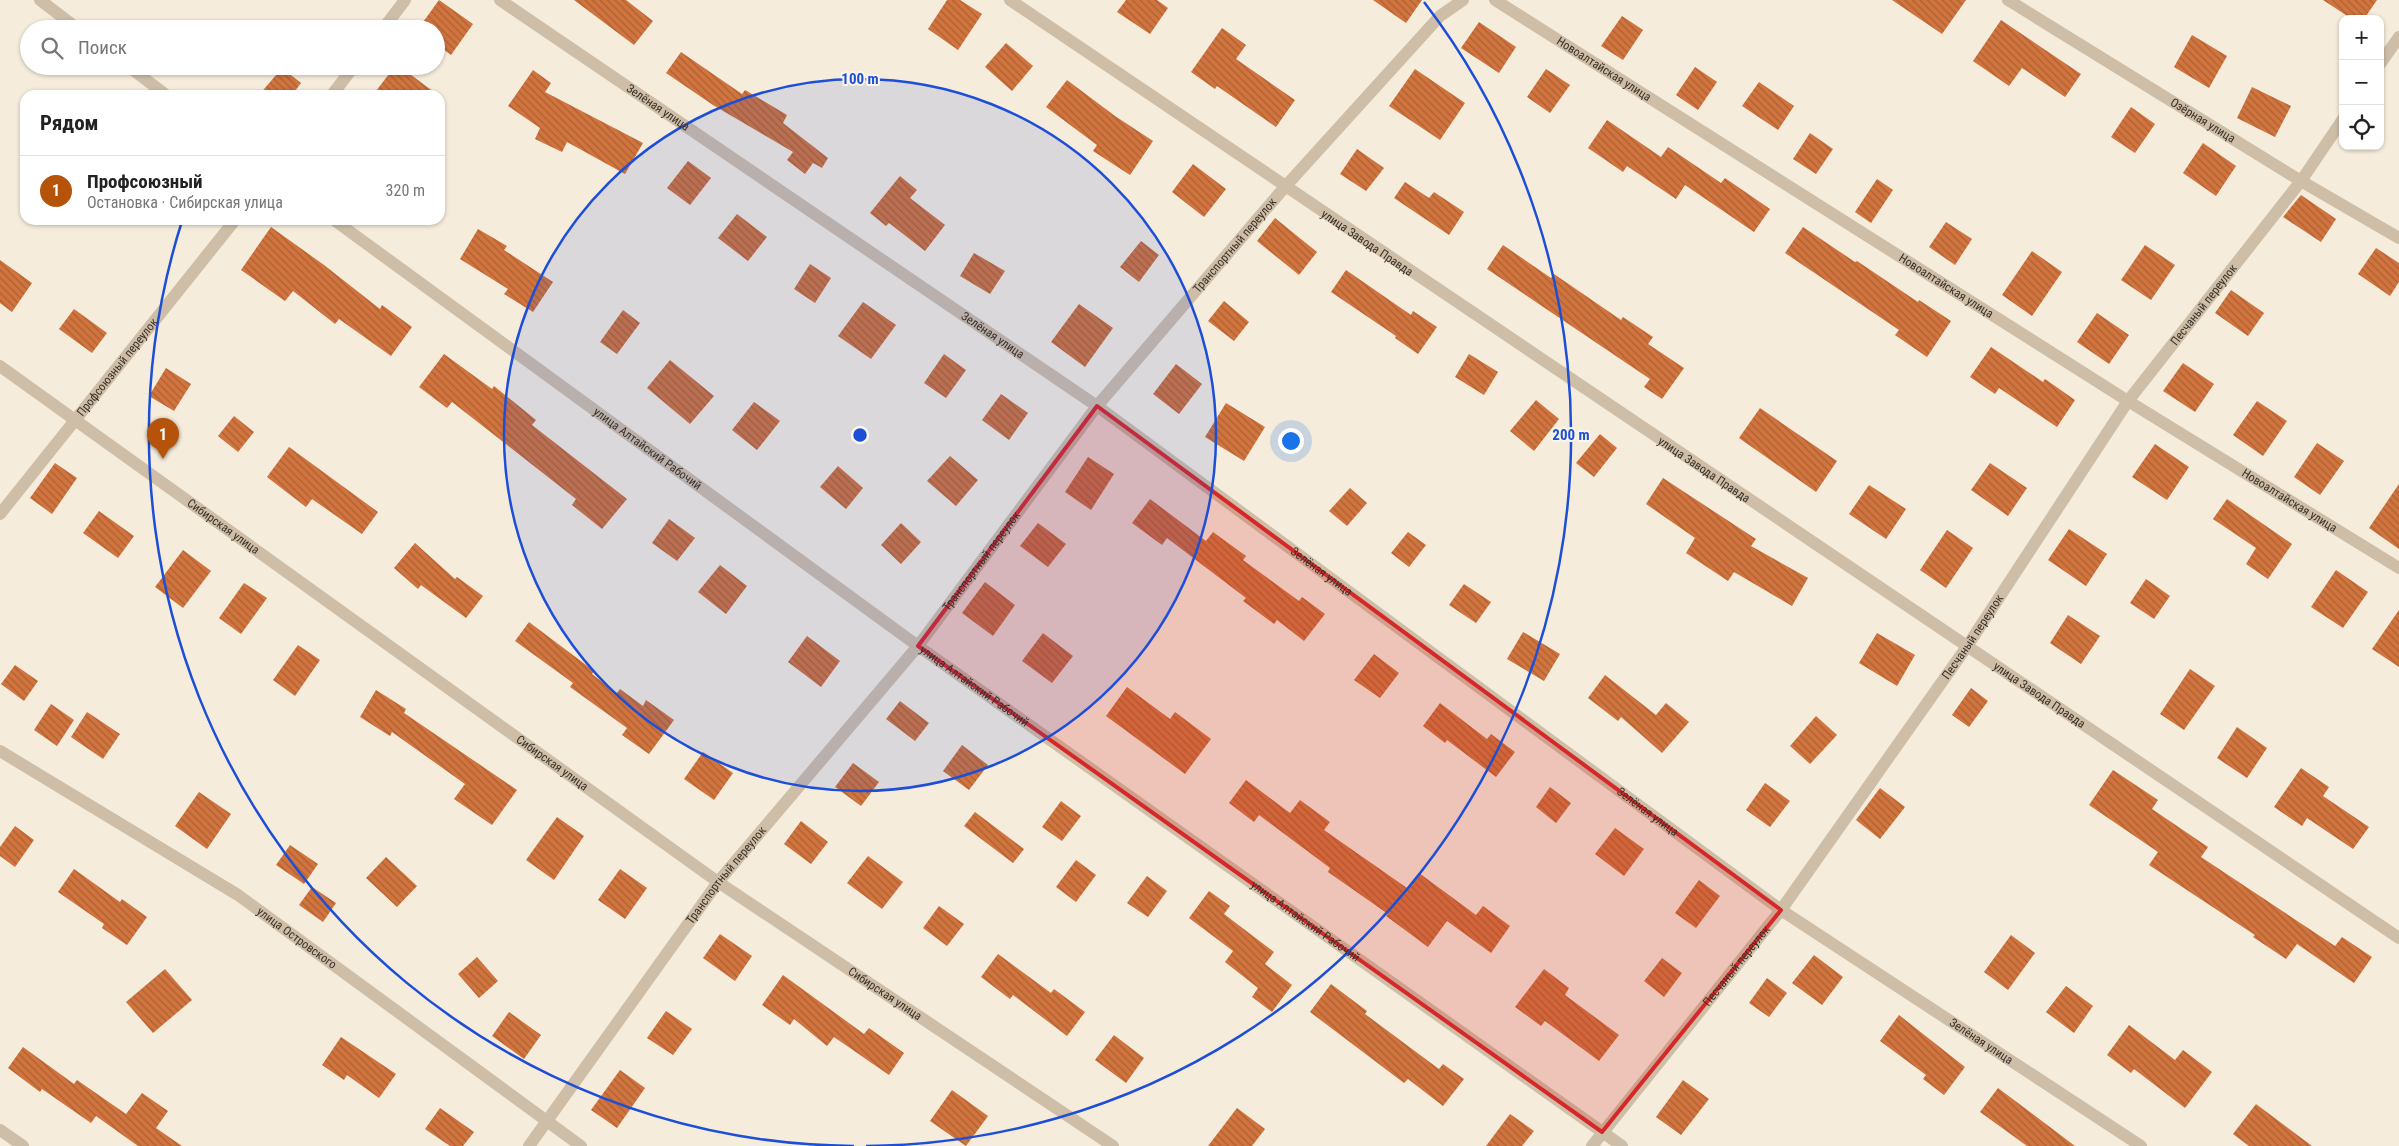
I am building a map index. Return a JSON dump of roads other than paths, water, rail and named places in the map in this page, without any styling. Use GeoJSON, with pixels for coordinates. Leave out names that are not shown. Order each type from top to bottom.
{"type":"FeatureCollection","features":[{"type":"Feature","properties":{"kind":"street"},"geometry":{"type":"LineString","coordinates":[[40,0],[66,20]]}},
{"type":"Feature","properties":{"kind":"street"},"geometry":{"type":"LineString","coordinates":[[390,20],[405,0]]}},
{"type":"Feature","properties":{"kind":"street","name":"Зелёная улица"},"geometry":{"type":"LineString","coordinates":[[500,0],[1097,406],[1781,910],[2141,1146]]}},
{"type":"Feature","properties":{"kind":"street","name":"улица Завода Правда"},"geometry":{"type":"LineString","coordinates":[[1010,0],[1284,188],[1968,645],[2399,938]]}},
{"type":"Feature","properties":{"kind":"street","name":"Транспортный переулок"},"geometry":{"type":"LineString","coordinates":[[529,1146],[718,882],[918,646],[1097,406],[1284,188],[1440,16],[1463,0]]}},
{"type":"Feature","properties":{"kind":"street","name":"Новоалтайская улица"},"geometry":{"type":"LineString","coordinates":[[1495,0],[2128,401],[2399,568]]}},
{"type":"Feature","properties":{"kind":"street","name":"Озёрная улица"},"geometry":{"type":"LineString","coordinates":[[2008,0],[2399,238]]}},
{"type":"Feature","properties":{"kind":"street"},"geometry":{"type":"LineString","coordinates":[[2383,60],[2399,37]]}},
{"type":"Feature","properties":{"kind":"street"},"geometry":{"type":"LineString","coordinates":[[140,75],[159,90]]}},
{"type":"Feature","properties":{"kind":"street"},"geometry":{"type":"LineString","coordinates":[[336,90],[347,75]]}},
{"type":"Feature","properties":{"kind":"street","name":"Песчаный переулок"},"geometry":{"type":"LineString","coordinates":[[1592,1146],[1781,910],[1968,645],[2128,401],[2301,180],[2339,125]]}},
{"type":"Feature","properties":{"kind":"street","name":"Профсоюзный переулок"},"geometry":{"type":"LineString","coordinates":[[0,514],[231,225]]}},
{"type":"Feature","properties":{"kind":"street","name":"улица Алтайский Рабочий"},"geometry":{"type":"LineString","coordinates":[[341,225],[918,646],[1622,1146]]}},
{"type":"Feature","properties":{"kind":"street","name":"Сибирская улица"},"geometry":{"type":"LineString","coordinates":[[0,366],[75,418],[718,882],[1113,1146]]}},
{"type":"Feature","properties":{"kind":"street","name":"улица Островского"},"geometry":{"type":"LineString","coordinates":[[0,751],[238,895],[580,1146]]}},
{"type":"Feature","properties":{"kind":"street"},"geometry":{"type":"LineString","coordinates":[[0,1130],[23,1146]]}},
{"type":"Feature","properties":{"kind":"place","name":"Профсоюзный"},"geometry":{"type":"Point","coordinates":[163,459]}}]}
